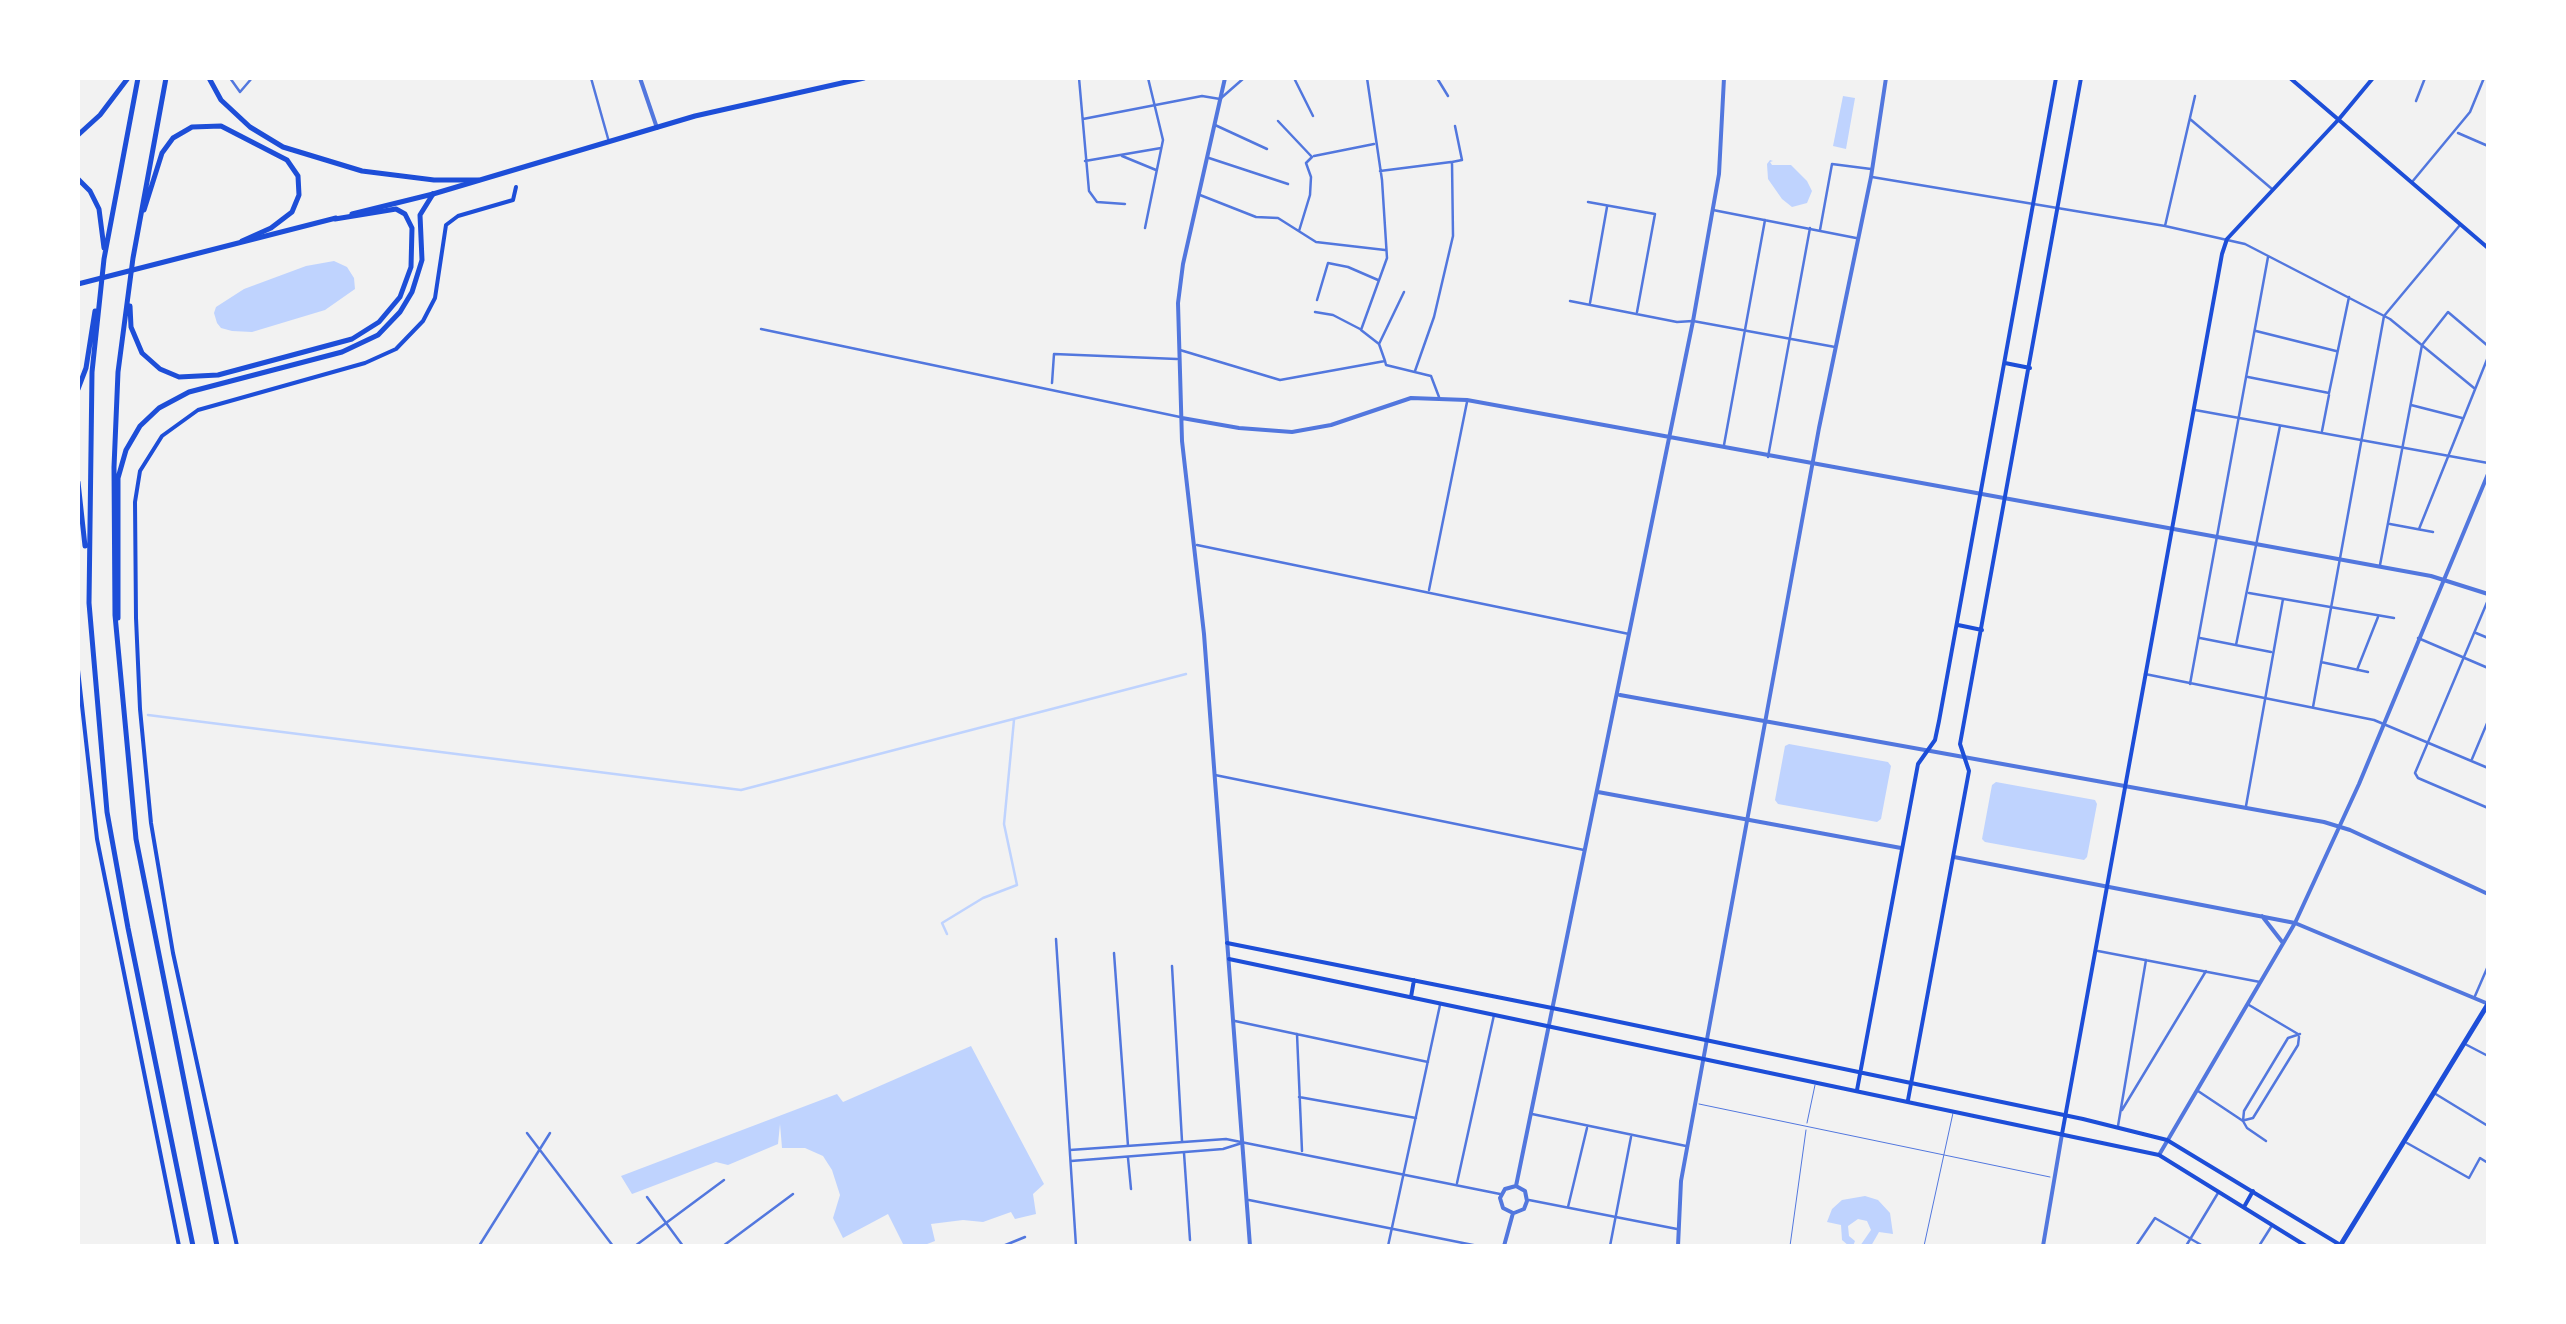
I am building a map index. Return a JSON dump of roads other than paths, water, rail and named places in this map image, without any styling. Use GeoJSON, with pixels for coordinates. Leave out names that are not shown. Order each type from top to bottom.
{"type":"FeatureCollection","features":[{"type":"Feature","properties":{"kind":"main road"},"geometry":{"type":"LineString","coordinates":[[78,135],[105,109],[128,78]]}},
{"type":"Feature","properties":{"kind":"main road"},"geometry":{"type":"LineString","coordinates":[[88,604],[90,390],[104,259],[138,78]]}},
{"type":"Feature","properties":{"kind":"main road"},"geometry":{"type":"LineString","coordinates":[[166,78],[136,237],[118,372],[114,448],[116,641],[139,856],[216,1246]]}},
{"type":"Feature","properties":{"kind":"main road"},"geometry":{"type":"LineString","coordinates":[[209,78],[221,100],[250,128],[282,147],[362,171],[434,180],[478,180]]}},
{"type":"Feature","properties":{"kind":"main road"},"geometry":{"type":"LineString","coordinates":[[78,284],[433,194],[706,113],[864,78]]}},
{"type":"Feature","properties":{"kind":"main road"},"geometry":{"type":"LineString","coordinates":[[1857,1090],[1918,764],[1935,740],[1958,625],[2056,78]]}},
{"type":"Feature","properties":{"kind":"main road"},"geometry":{"type":"LineString","coordinates":[[1908,1101],[1969,771],[1960,744],[2081,78]]}},
{"type":"Feature","properties":{"kind":"main road"},"geometry":{"type":"LineString","coordinates":[[2290,78],[2488,248]]}},
{"type":"Feature","properties":{"kind":"main road"},"geometry":{"type":"LineString","coordinates":[[2062,1134],[2193,410],[2228,239],[2373,78]]}},
{"type":"Feature","properties":{"kind":"main road"},"geometry":{"type":"LineString","coordinates":[[136,237],[166,146],[186,129],[211,124],[233,130],[279,154],[298,176],[298,200],[292,212],[242,242]]}},
{"type":"Feature","properties":{"kind":"main road"},"geometry":{"type":"LineString","coordinates":[[78,178],[99,209],[104,259]]}},
{"type":"Feature","properties":{"kind":"main road"},"geometry":{"type":"LineString","coordinates":[[237,1246],[172,953],[151,823],[136,649],[138,480],[145,460],[162,436],[198,410],[366,363],[396,349],[423,321],[432,305],[439,284],[441,240],[446,225],[458,216],[513,200],[516,187]]}},
{"type":"Feature","properties":{"kind":"main road"},"geometry":{"type":"LineString","coordinates":[[116,641],[118,478],[126,450],[140,426],[159,408],[189,392],[342,352],[378,335],[412,292],[422,260],[420,215],[433,194]]}},
{"type":"Feature","properties":{"kind":"main road"},"geometry":{"type":"LineString","coordinates":[[133,258],[130,323],[142,353],[171,374],[209,377],[352,339],[390,311],[412,267],[408,218],[393,209],[335,218]]}},
{"type":"Feature","properties":{"kind":"main road"},"geometry":{"type":"LineString","coordinates":[[78,389],[86,368],[100,289]]}},
{"type":"Feature","properties":{"kind":"main road"},"geometry":{"type":"LineString","coordinates":[[2004,363],[2030,368]]}},
{"type":"Feature","properties":{"kind":"main road"},"geometry":{"type":"LineString","coordinates":[[78,482],[108,812],[193,1246]]}},
{"type":"Feature","properties":{"kind":"main road"},"geometry":{"type":"LineString","coordinates":[[1958,625],[1982,630]]}},
{"type":"Feature","properties":{"kind":"main road"},"geometry":{"type":"LineString","coordinates":[[78,670],[97,839],[180,1246]]}},
{"type":"Feature","properties":{"kind":"main road"},"geometry":{"type":"LineString","coordinates":[[1227,943],[2118,1126],[2167,1140],[2341,1246],[2488,1004]]}},
{"type":"Feature","properties":{"kind":"main road"},"geometry":{"type":"LineString","coordinates":[[1228,959],[2159,1155],[2306,1246]]}},
{"type":"Feature","properties":{"kind":"main road"},"geometry":{"type":"LineString","coordinates":[[1411,998],[1414,980]]}},
{"type":"Feature","properties":{"kind":"main road"},"geometry":{"type":"LineString","coordinates":[[2244,1208],[2253,1191]]}},
{"type":"Feature","properties":{"kind":"street"},"geometry":{"type":"LineString","coordinates":[[230,78],[240,92],[252,78]]}},
{"type":"Feature","properties":{"kind":"street"},"geometry":{"type":"LineString","coordinates":[[591,78],[609,143]]}},
{"type":"Feature","properties":{"kind":"street"},"geometry":{"type":"LineString","coordinates":[[640,78],[657,128]]}},
{"type":"Feature","properties":{"kind":"street"},"geometry":{"type":"LineString","coordinates":[[1081,78],[1086,184],[1096,202],[1125,204]]}},
{"type":"Feature","properties":{"kind":"street"},"geometry":{"type":"LineString","coordinates":[[1145,228],[1163,148],[1159,113],[1153,105],[1148,78]]}},
{"type":"Feature","properties":{"kind":"street"},"geometry":{"type":"LineString","coordinates":[[1225,78],[1179,289],[1179,349],[1250,1246]]}},
{"type":"Feature","properties":{"kind":"street"},"geometry":{"type":"LineString","coordinates":[[1220,99],[1244,78]]}},
{"type":"Feature","properties":{"kind":"street"},"geometry":{"type":"LineString","coordinates":[[1294,78],[1314,116]]}},
{"type":"Feature","properties":{"kind":"street"},"geometry":{"type":"LineString","coordinates":[[1361,330],[1387,250],[1367,78]]}},
{"type":"Feature","properties":{"kind":"street"},"geometry":{"type":"LineString","coordinates":[[1437,78],[1448,96]]}},
{"type":"Feature","properties":{"kind":"street"},"geometry":{"type":"LineString","coordinates":[[1516,1186],[1693,321],[1722,144],[1724,78]]}},
{"type":"Feature","properties":{"kind":"street"},"geometry":{"type":"LineString","coordinates":[[1678,1246],[1687,1146],[1812,464],[1871,177],[1886,78]]}},
{"type":"Feature","properties":{"kind":"street"},"geometry":{"type":"LineString","coordinates":[[2416,101],[2426,78]]}},
{"type":"Feature","properties":{"kind":"street"},"geometry":{"type":"LineString","coordinates":[[2412,182],[2470,112],[2482,78]]}},
{"type":"Feature","properties":{"kind":"street"},"geometry":{"type":"LineString","coordinates":[[1082,119],[1202,96],[1220,99]]}},
{"type":"Feature","properties":{"kind":"street"},"geometry":{"type":"LineString","coordinates":[[2165,226],[2195,96]]}},
{"type":"Feature","properties":{"kind":"street"},"geometry":{"type":"LineString","coordinates":[[2189,118],[2272,189]]}},
{"type":"Feature","properties":{"kind":"street"},"geometry":{"type":"LineString","coordinates":[[1278,120],[1312,157]]}},
{"type":"Feature","properties":{"kind":"street"},"geometry":{"type":"LineString","coordinates":[[1214,124],[1267,149]]}},
{"type":"Feature","properties":{"kind":"street"},"geometry":{"type":"LineString","coordinates":[[1380,171],[1462,160],[1455,126]]}},
{"type":"Feature","properties":{"kind":"street"},"geometry":{"type":"LineString","coordinates":[[2455,132],[2488,146]]}},
{"type":"Feature","properties":{"kind":"street"},"geometry":{"type":"LineString","coordinates":[[1298,232],[1310,195],[1311,177],[1306,163],[1312,157],[1376,143]]}},
{"type":"Feature","properties":{"kind":"street"},"geometry":{"type":"LineString","coordinates":[[1085,161],[1163,148]]}},
{"type":"Feature","properties":{"kind":"street"},"geometry":{"type":"LineString","coordinates":[[1120,155],[1157,171]]}},
{"type":"Feature","properties":{"kind":"street"},"geometry":{"type":"LineString","coordinates":[[1207,157],[1288,184]]}},
{"type":"Feature","properties":{"kind":"street"},"geometry":{"type":"LineString","coordinates":[[1414,372],[1434,316],[1453,236],[1452,162]]}},
{"type":"Feature","properties":{"kind":"street"},"geometry":{"type":"LineString","coordinates":[[1820,230],[1832,164],[1872,169]]}},
{"type":"Feature","properties":{"kind":"street"},"geometry":{"type":"LineString","coordinates":[[1871,177],[2228,239],[2384,316],[2474,388]]}},
{"type":"Feature","properties":{"kind":"street"},"geometry":{"type":"LineString","coordinates":[[1198,194],[1256,217],[1278,218],[1316,242],[1387,250]]}},
{"type":"Feature","properties":{"kind":"street"},"geometry":{"type":"LineString","coordinates":[[1588,202],[1655,214],[1636,313]]}},
{"type":"Feature","properties":{"kind":"street"},"geometry":{"type":"LineString","coordinates":[[1590,304],[1607,206]]}},
{"type":"Feature","properties":{"kind":"street"},"geometry":{"type":"LineString","coordinates":[[1713,210],[1858,238]]}},
{"type":"Feature","properties":{"kind":"street"},"geometry":{"type":"LineString","coordinates":[[1724,448],[1765,220]]}},
{"type":"Feature","properties":{"kind":"street"},"geometry":{"type":"LineString","coordinates":[[2313,706],[2384,316],[2460,224]]}},
{"type":"Feature","properties":{"kind":"street"},"geometry":{"type":"LineString","coordinates":[[1768,457],[1810,228]]}},
{"type":"Feature","properties":{"kind":"street"},"geometry":{"type":"LineString","coordinates":[[2190,684],[2269,256]]}},
{"type":"Feature","properties":{"kind":"street"},"geometry":{"type":"LineString","coordinates":[[1317,300],[1328,264],[1348,267],[1379,280]]}},
{"type":"Feature","properties":{"kind":"street"},"geometry":{"type":"LineString","coordinates":[[1379,344],[1404,292]]}},
{"type":"Feature","properties":{"kind":"street"},"geometry":{"type":"LineString","coordinates":[[2321,434],[2350,297]]}},
{"type":"Feature","properties":{"kind":"street"},"geometry":{"type":"LineString","coordinates":[[1570,301],[1836,348]]}},
{"type":"Feature","properties":{"kind":"street"},"geometry":{"type":"LineString","coordinates":[[1315,312],[1333,315],[1361,330],[1379,344],[1386,365],[1431,376],[1438,397]]}},
{"type":"Feature","properties":{"kind":"street"},"geometry":{"type":"LineString","coordinates":[[2379,567],[2422,344],[2448,312],[2488,346]]}},
{"type":"Feature","properties":{"kind":"street"},"geometry":{"type":"LineString","coordinates":[[761,329],[1238,428],[1292,432],[1330,426],[1411,398],[1467,400],[2443,579],[2488,597],[2416,776],[2488,808]]}},
{"type":"Feature","properties":{"kind":"street"},"geometry":{"type":"LineString","coordinates":[[2255,331],[2338,351]]}},
{"type":"Feature","properties":{"kind":"street"},"geometry":{"type":"LineString","coordinates":[[1179,349],[1280,380],[1385,361]]}},
{"type":"Feature","properties":{"kind":"street"},"geometry":{"type":"LineString","coordinates":[[1052,383],[1054,354],[1180,359]]}},
{"type":"Feature","properties":{"kind":"street"},"geometry":{"type":"LineString","coordinates":[[2418,529],[2488,357]]}},
{"type":"Feature","properties":{"kind":"street"},"geometry":{"type":"LineString","coordinates":[[2247,377],[2329,393]]}},
{"type":"Feature","properties":{"kind":"street"},"geometry":{"type":"LineString","coordinates":[[1429,592],[1467,400]]}},
{"type":"Feature","properties":{"kind":"street"},"geometry":{"type":"LineString","coordinates":[[2410,405],[2463,418]]}},
{"type":"Feature","properties":{"kind":"street"},"geometry":{"type":"LineString","coordinates":[[2193,410],[2488,463]]}},
{"type":"Feature","properties":{"kind":"street"},"geometry":{"type":"LineString","coordinates":[[2236,645],[2280,426]]}},
{"type":"Feature","properties":{"kind":"street"},"geometry":{"type":"LineString","coordinates":[[2159,1155],[2295,923],[2488,474]]}},
{"type":"Feature","properties":{"kind":"street"},"geometry":{"type":"LineString","coordinates":[[2389,523],[2433,532]]}},
{"type":"Feature","properties":{"kind":"street"},"geometry":{"type":"LineString","coordinates":[[1195,544],[1629,634]]}},
{"type":"Feature","properties":{"kind":"street"},"geometry":{"type":"LineString","coordinates":[[2248,593],[2394,618]]}},
{"type":"Feature","properties":{"kind":"street"},"geometry":{"type":"LineString","coordinates":[[2245,808],[2284,599]]}},
{"type":"Feature","properties":{"kind":"street"},"geometry":{"type":"LineString","coordinates":[[2357,670],[2378,616]]}},
{"type":"Feature","properties":{"kind":"street"},"geometry":{"type":"LineString","coordinates":[[2475,633],[2488,638]]}},
{"type":"Feature","properties":{"kind":"street"},"geometry":{"type":"LineString","coordinates":[[2199,638],[2272,652]]}},
{"type":"Feature","properties":{"kind":"street"},"geometry":{"type":"LineString","coordinates":[[2418,638],[2488,668]]}},
{"type":"Feature","properties":{"kind":"street"},"geometry":{"type":"LineString","coordinates":[[2320,662],[2368,672]]}},
{"type":"Feature","properties":{"kind":"street"},"geometry":{"type":"LineString","coordinates":[[2145,674],[2383,723],[2488,768]]}},
{"type":"Feature","properties":{"kind":"street"},"geometry":{"type":"LineString","coordinates":[[1618,695],[2338,826],[2488,894]]}},
{"type":"Feature","properties":{"kind":"street"},"geometry":{"type":"LineString","coordinates":[[2471,760],[2488,721]]}},
{"type":"Feature","properties":{"kind":"street"},"geometry":{"type":"LineString","coordinates":[[1214,775],[1586,850]]}},
{"type":"Feature","properties":{"kind":"street"},"geometry":{"type":"LineString","coordinates":[[1598,792],[1901,848]]}},
{"type":"Feature","properties":{"kind":"street"},"geometry":{"type":"LineString","coordinates":[[1954,857],[2295,923],[2488,1004]]}},
{"type":"Feature","properties":{"kind":"street"},"geometry":{"type":"LineString","coordinates":[[2262,916],[2283,943]]}},
{"type":"Feature","properties":{"kind":"street"},"geometry":{"type":"LineString","coordinates":[[1056,939],[1076,1246]]}},
{"type":"Feature","properties":{"kind":"street"},"geometry":{"type":"LineString","coordinates":[[2096,951],[2260,982]]}},
{"type":"Feature","properties":{"kind":"street"},"geometry":{"type":"LineString","coordinates":[[1114,953],[1128,1146]]}},
{"type":"Feature","properties":{"kind":"street"},"geometry":{"type":"LineString","coordinates":[[2118,1126],[2146,960]]}},
{"type":"Feature","properties":{"kind":"street"},"geometry":{"type":"LineString","coordinates":[[1172,966],[1182,1142]]}},
{"type":"Feature","properties":{"kind":"street"},"geometry":{"type":"LineString","coordinates":[[2474,998],[2488,966]]}},
{"type":"Feature","properties":{"kind":"street"},"geometry":{"type":"LineString","coordinates":[[2122,1111],[2206,970]]}},
{"type":"Feature","properties":{"kind":"street"},"geometry":{"type":"LineString","coordinates":[[1051,977],[1059,976]]}},
{"type":"Feature","properties":{"kind":"street"},"geometry":{"type":"LineString","coordinates":[[1388,1246],[1440,1003]]}},
{"type":"Feature","properties":{"kind":"street"},"geometry":{"type":"LineString","coordinates":[[2248,1004],[2300,1034]]}},
{"type":"Feature","properties":{"kind":"street"},"geometry":{"type":"LineString","coordinates":[[1457,1184],[1494,1014]]}},
{"type":"Feature","properties":{"kind":"street"},"geometry":{"type":"LineString","coordinates":[[1234,1021],[1428,1062]]}},
{"type":"Feature","properties":{"kind":"street"},"geometry":{"type":"LineString","coordinates":[[1297,1034],[1302,1152]]}},
{"type":"Feature","properties":{"kind":"street"},"geometry":{"type":"LineString","coordinates":[[2244,1121],[2244,1111],[2288,1038],[2300,1034]]}},
{"type":"Feature","properties":{"kind":"street"},"geometry":{"type":"LineString","coordinates":[[2244,1121],[2253,1118],[2298,1046],[2300,1034]]}},
{"type":"Feature","properties":{"kind":"street"},"geometry":{"type":"LineString","coordinates":[[2464,1043],[2488,1056]]}},
{"type":"Feature","properties":{"kind":"street"},"geometry":{"type":"LineString","coordinates":[[2276,1058],[2287,1064]]}},
{"type":"Feature","properties":{"kind":"street"},"geometry":{"type":"LineString","coordinates":[[1056,1074],[1065,1074]]}},
{"type":"Feature","properties":{"kind":"street"},"geometry":{"type":"LineString","coordinates":[[2258,1088],[2268,1093]]}},
{"type":"Feature","properties":{"kind":"street"},"geometry":{"type":"LineString","coordinates":[[2196,1090],[2244,1121],[2266,1141]]}},
{"type":"Feature","properties":{"kind":"street"},"geometry":{"type":"LineString","coordinates":[[2433,1092],[2488,1126]]}},
{"type":"Feature","properties":{"kind":"street"},"geometry":{"type":"LineString","coordinates":[[1299,1097],[1417,1118]]}},
{"type":"Feature","properties":{"kind":"street"},"geometry":{"type":"LineString","coordinates":[[1530,1113],[1687,1146]]}},
{"type":"Feature","properties":{"kind":"street"},"geometry":{"type":"LineString","coordinates":[[1568,1208],[1588,1127]]}},
{"type":"Feature","properties":{"kind":"street"},"geometry":{"type":"LineString","coordinates":[[527,1133],[613,1246]]}},
{"type":"Feature","properties":{"kind":"street"},"geometry":{"type":"LineString","coordinates":[[479,1246],[550,1133]]}},
{"type":"Feature","properties":{"kind":"street"},"geometry":{"type":"LineString","coordinates":[[2043,1246],[2062,1134]]}},
{"type":"Feature","properties":{"kind":"street"},"geometry":{"type":"LineString","coordinates":[[1610,1246],[1631,1136]]}},
{"type":"Feature","properties":{"kind":"street"},"geometry":{"type":"LineString","coordinates":[[1070,1150],[1226,1139],[1501,1195]]}},
{"type":"Feature","properties":{"kind":"street"},"geometry":{"type":"LineString","coordinates":[[2403,1141],[2468,1178],[2480,1158],[2488,1163]]}},
{"type":"Feature","properties":{"kind":"street"},"geometry":{"type":"LineString","coordinates":[[1070,1161],[1223,1149],[1244,1142]]}},
{"type":"Feature","properties":{"kind":"street"},"geometry":{"type":"LineString","coordinates":[[1184,1152],[1190,1240]]}},
{"type":"Feature","properties":{"kind":"street"},"geometry":{"type":"LineString","coordinates":[[1128,1156],[1130,1188]]}},
{"type":"Feature","properties":{"kind":"street"},"geometry":{"type":"LineString","coordinates":[[634,1246],[724,1180]]}},
{"type":"Feature","properties":{"kind":"street"},"geometry":{"type":"LineString","coordinates":[[1516,1186],[1524,1190],[1527,1199],[1522,1210],[1512,1213],[1502,1206],[1501,1195],[1516,1186]]}},
{"type":"Feature","properties":{"kind":"street"},"geometry":{"type":"LineString","coordinates":[[2186,1246],[2218,1191]]}},
{"type":"Feature","properties":{"kind":"street"},"geometry":{"type":"LineString","coordinates":[[723,1246],[793,1194]]}},
{"type":"Feature","properties":{"kind":"street"},"geometry":{"type":"LineString","coordinates":[[647,1197],[683,1246]]}},
{"type":"Feature","properties":{"kind":"street"},"geometry":{"type":"LineString","coordinates":[[1527,1199],[1677,1229]]}},
{"type":"Feature","properties":{"kind":"street"},"geometry":{"type":"LineString","coordinates":[[1248,1200],[1478,1246]]}},
{"type":"Feature","properties":{"kind":"street"},"geometry":{"type":"LineString","coordinates":[[1504,1246],[1512,1213]]}},
{"type":"Feature","properties":{"kind":"street"},"geometry":{"type":"LineString","coordinates":[[2136,1246],[2155,1218],[2203,1246]]}},
{"type":"Feature","properties":{"kind":"street"},"geometry":{"type":"LineString","coordinates":[[2259,1246],[2272,1225]]}},
{"type":"Feature","properties":{"kind":"street"},"geometry":{"type":"LineString","coordinates":[[1003,1246],[1025,1236]]}},
{"type":"Feature","properties":{"kind":"street"},"geometry":{"type":"LineString","coordinates":[[1445,1246],[1446,1240]]}},
{"type":"Feature","properties":{"kind":"lane"},"geometry":{"type":"LineString","coordinates":[[1790,1246],[1815,1082]]}},
{"type":"Feature","properties":{"kind":"lane"},"geometry":{"type":"LineString","coordinates":[[1696,1103],[2055,1178]]}},
{"type":"Feature","properties":{"kind":"lane"},"geometry":{"type":"LineString","coordinates":[[1924,1246],[1954,1110]]}},
{"type":"Feature","properties":{"kind":"water"},"geometry":{"type":"Polygon","coordinates":[[[1843,96],[1855,98],[1846,149],[1833,146],[1843,96]]]}},
{"type":"Feature","properties":{"kind":"water"},"geometry":{"type":"Polygon","coordinates":[[[1770,160],[1772,165],[1791,165],[1807,181],[1812,191],[1807,203],[1792,207],[1782,199],[1768,179],[1770,160]]]}},
{"type":"Feature","properties":{"kind":"water"},"geometry":{"type":"Polygon","coordinates":[[[334,261],[347,267],[355,289],[325,310],[252,332],[232,331],[217,323],[216,307],[244,289],[306,266],[334,261]]]}},
{"type":"Feature","properties":{"kind":"water"},"geometry":{"type":"Polygon","coordinates":[[[1785,746],[1888,762],[1891,766],[1881,819],[1877,822],[1778,804],[1775,800],[1785,746]]]}},
{"type":"Feature","properties":{"kind":"water"},"geometry":{"type":"Polygon","coordinates":[[[1996,782],[2095,800],[2087,857],[2084,860],[1985,842],[1982,839],[1992,785],[1996,782]]]}},
{"type":"Feature","properties":{"kind":"water"},"geometry":{"type":"Polygon","coordinates":[[[971,1046],[1044,1184],[1033,1194],[1036,1214],[1015,1219],[1011,1212],[983,1222],[931,1224],[935,1241],[904,1246],[888,1214],[843,1238],[833,1218],[840,1195],[832,1170],[823,1156],[805,1148],[782,1148],[780,1124],[778,1144],[728,1165],[716,1162],[632,1194],[621,1176],[837,1094],[843,1102],[971,1046]]]}},
{"type":"Feature","properties":{"kind":"water"},"geometry":{"type":"Polygon","coordinates":[[[1865,1196],[1878,1200],[1890,1213],[1893,1234],[1879,1232],[1871,1246],[1860,1246],[1871,1230],[1867,1221],[1858,1219],[1848,1226],[1849,1236],[1855,1241],[1849,1246],[1842,1240],[1841,1225],[1827,1222],[1832,1209],[1842,1200],[1865,1196]]]}},
{"type":"Feature","properties":{"kind":"waterway"},"geometry":{"type":"LineString","coordinates":[[148,715],[741,790],[1186,674]]}},
{"type":"Feature","properties":{"kind":"waterway"},"geometry":{"type":"LineString","coordinates":[[947,934],[942,923],[983,898],[1017,885],[1004,824],[1014,720]]}}]}
